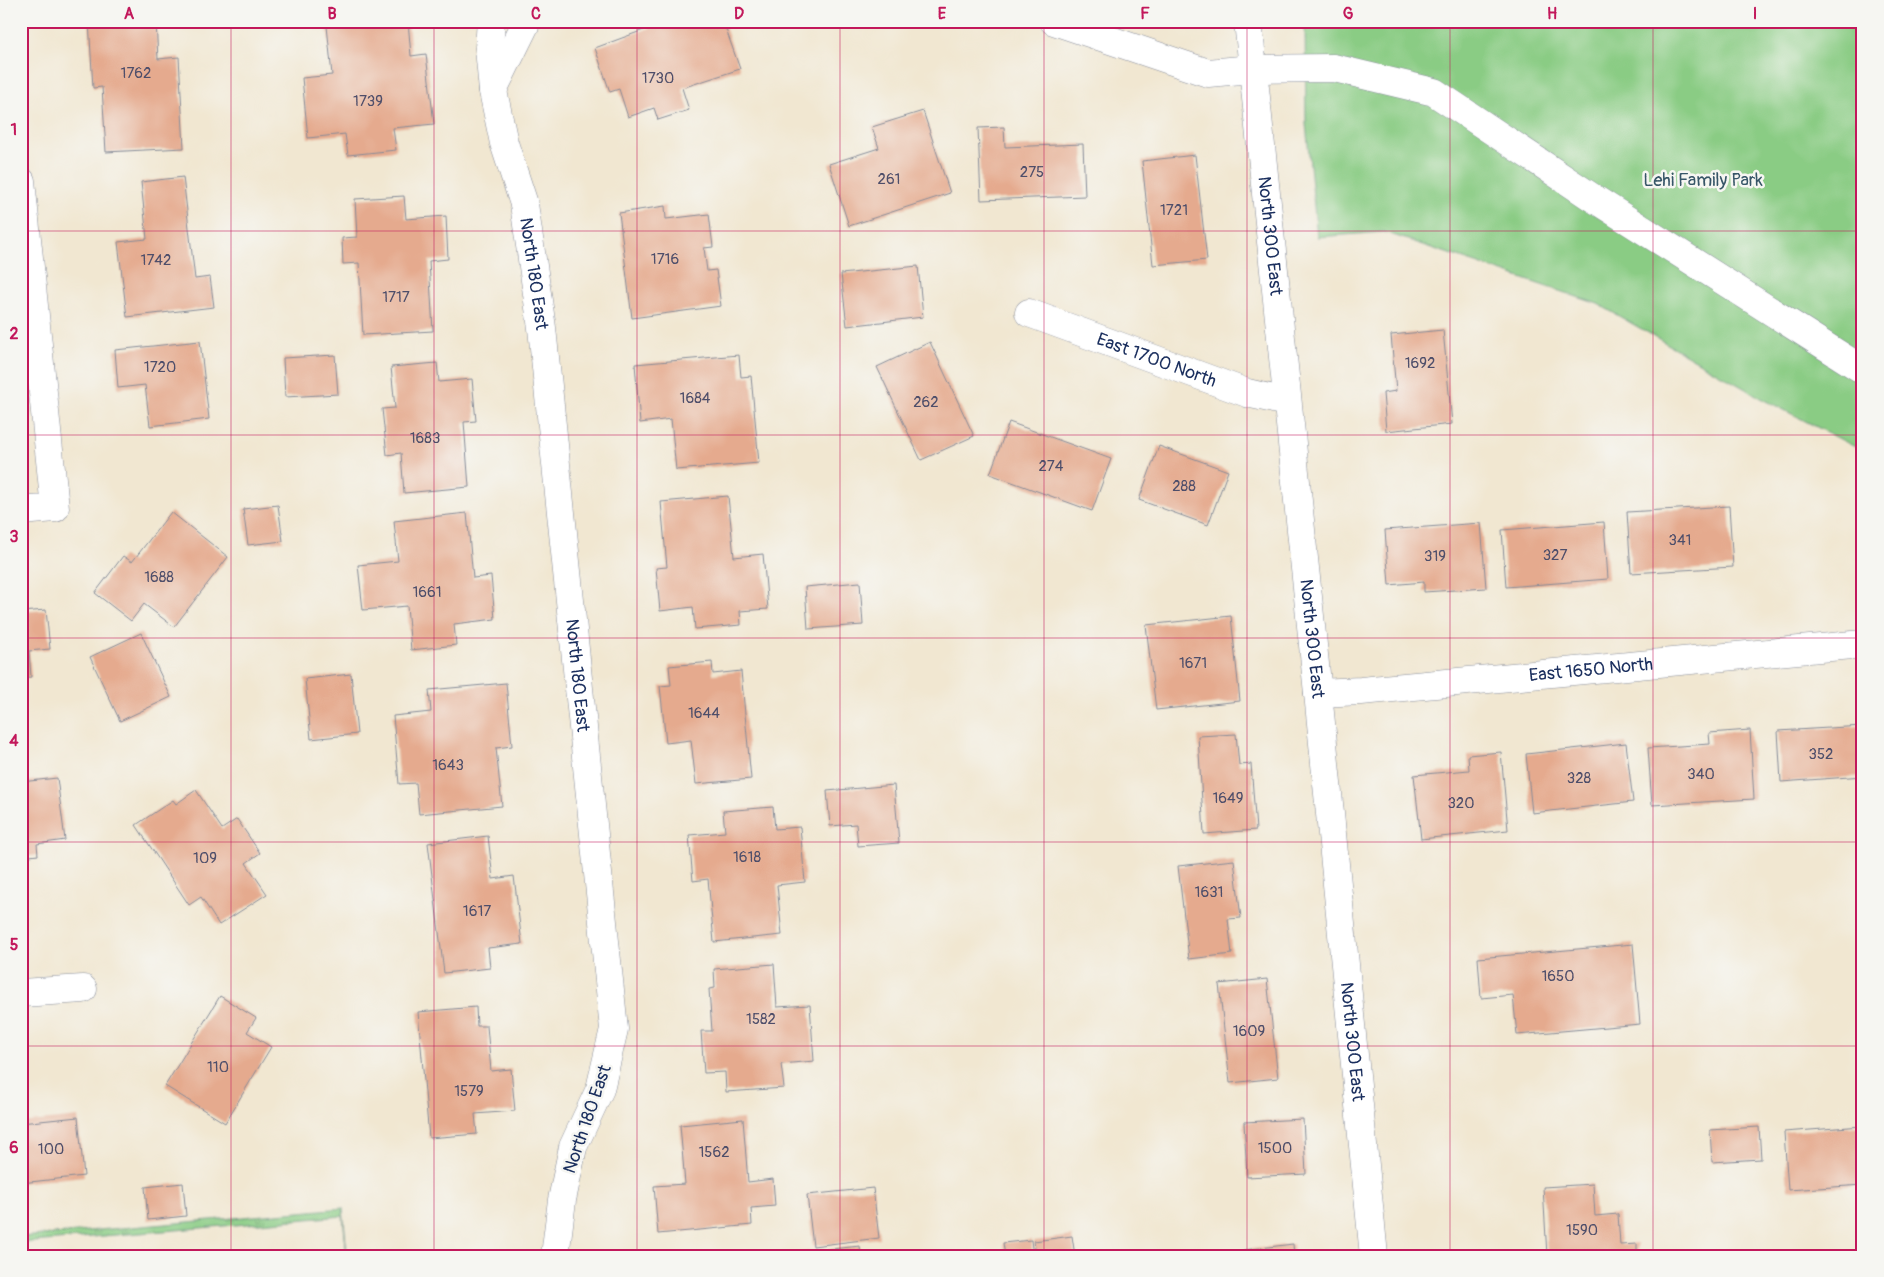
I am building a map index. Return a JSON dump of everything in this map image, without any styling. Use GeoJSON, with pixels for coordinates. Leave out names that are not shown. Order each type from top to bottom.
{"type":"FeatureCollection","features":[{"type":"Feature","properties":{"kind":"street","name":"North 180 East"},"geometry":{"type":"LineString","coordinates":[[491,21],[488,48],[493,92],[504,143],[524,204],[542,328],[614,1029],[600,1089],[573,1147],[562,1200],[555,1256]]}},
{"type":"Feature","properties":{"kind":"street"},"geometry":{"type":"LineString","coordinates":[[493,92],[527,21]]}},
{"type":"Feature","properties":{"kind":"street"},"geometry":{"type":"LineString","coordinates":[[1054,21],[1208,73],[1252,69],[1334,68],[1434,92],[1590,196],[1863,370]]}},
{"type":"Feature","properties":{"kind":"street","name":"North 300 East"},"geometry":{"type":"LineString","coordinates":[[1248,21],[1374,1256]]}},
{"type":"Feature","properties":{"kind":"street"},"geometry":{"type":"LineString","coordinates":[[21,181],[56,508],[21,511]]}},
{"type":"Feature","properties":{"kind":"street","name":"East 1700 North"},"geometry":{"type":"LineString","coordinates":[[1029,313],[1247,392],[1287,402]]}},
{"type":"Feature","properties":{"kind":"street","name":"East 1650 North"},"geometry":{"type":"LineString","coordinates":[[1318,693],[1362,691],[1863,644]]}},
{"type":"Feature","properties":{"kind":"street"},"geometry":{"type":"LineString","coordinates":[[21,993],[83,989]]}},
{"type":"Feature","properties":{"kind":"green space","name":"Lehi Family Park"},"geometry":{"type":"Polygon","coordinates":[[[1305,21],[1863,21],[1863,451],[1763,399],[1598,304],[1384,232],[1317,237],[1306,124],[1305,21]]]}},
{"type":"Feature","properties":{"kind":"green space"},"geometry":{"type":"Polygon","coordinates":[[[343,1208],[347,1256],[343,1216],[21,1243],[21,1237],[343,1208]]]}},
{"type":"Feature","properties":{"kind":"building"},"geometry":{"type":"Polygon","coordinates":[[[89,21],[156,21],[158,59],[179,57],[184,148],[106,152],[102,87],[93,88],[89,21]]]}},
{"type":"Feature","properties":{"kind":"building"},"geometry":{"type":"Polygon","coordinates":[[[373,21],[408,21],[411,56],[426,54],[434,124],[393,128],[396,150],[348,155],[345,134],[308,138],[302,78],[332,75],[327,26],[373,21]]]}},
{"type":"Feature","properties":{"kind":"building"},"geometry":{"type":"Polygon","coordinates":[[[668,21],[723,21],[740,69],[682,88],[689,110],[658,120],[654,108],[628,117],[619,89],[610,92],[595,48],[668,21]]]}},
{"type":"Feature","properties":{"kind":"building"},"geometry":{"type":"Polygon","coordinates":[[[923,111],[950,193],[849,226],[829,164],[879,148],[872,127],[923,111]]]}},
{"type":"Feature","properties":{"kind":"building"},"geometry":{"type":"Polygon","coordinates":[[[1004,127],[1005,147],[1083,144],[1085,196],[981,200],[978,128],[1004,127]]]}},
{"type":"Feature","properties":{"kind":"building"},"geometry":{"type":"Polygon","coordinates":[[[1195,155],[1207,260],[1153,265],[1142,161],[1195,155]]]}},
{"type":"Feature","properties":{"kind":"building"},"geometry":{"type":"Polygon","coordinates":[[[183,177],[195,279],[210,277],[214,307],[127,317],[118,242],[147,239],[141,182],[183,177]]]}},
{"type":"Feature","properties":{"kind":"building"},"geometry":{"type":"Polygon","coordinates":[[[404,196],[406,219],[446,216],[448,259],[429,261],[433,331],[363,335],[359,263],[343,264],[342,238],[357,237],[355,199],[404,196]]]}},
{"type":"Feature","properties":{"kind":"building"},"geometry":{"type":"Polygon","coordinates":[[[665,206],[666,219],[709,214],[713,247],[704,248],[707,271],[716,270],[721,306],[632,318],[619,213],[665,206]]]}},
{"type":"Feature","properties":{"kind":"building"},"geometry":{"type":"Polygon","coordinates":[[[918,266],[923,317],[847,326],[841,274],[918,266]]]}},
{"type":"Feature","properties":{"kind":"building"},"geometry":{"type":"Polygon","coordinates":[[[1443,330],[1452,424],[1386,431],[1383,393],[1396,391],[1391,335],[1443,330]]]}},
{"type":"Feature","properties":{"kind":"building"},"geometry":{"type":"Polygon","coordinates":[[[200,341],[209,419],[150,426],[145,385],[118,388],[115,350],[200,341]]]}},
{"type":"Feature","properties":{"kind":"building"},"geometry":{"type":"Polygon","coordinates":[[[930,342],[974,436],[921,460],[877,367],[930,342]]]}},
{"type":"Feature","properties":{"kind":"building"},"geometry":{"type":"Polygon","coordinates":[[[335,355],[338,394],[285,397],[283,358],[335,355]]]}},
{"type":"Feature","properties":{"kind":"building"},"geometry":{"type":"Polygon","coordinates":[[[739,355],[741,377],[751,376],[759,463],[676,470],[671,419],[640,423],[635,364],[739,355]]]}},
{"type":"Feature","properties":{"kind":"building"},"geometry":{"type":"Polygon","coordinates":[[[437,363],[439,382],[472,379],[476,421],[464,422],[469,487],[404,493],[401,453],[387,455],[382,409],[395,408],[391,367],[437,363]]]}},
{"type":"Feature","properties":{"kind":"building"},"geometry":{"type":"Polygon","coordinates":[[[1009,422],[1111,459],[1092,511],[990,474],[1009,422]]]}},
{"type":"Feature","properties":{"kind":"building"},"geometry":{"type":"Polygon","coordinates":[[[1159,446],[1228,471],[1208,525],[1139,500],[1159,446]]]}},
{"type":"Feature","properties":{"kind":"building"},"geometry":{"type":"Polygon","coordinates":[[[728,496],[734,557],[763,554],[768,609],[740,611],[741,625],[695,629],[693,607],[660,611],[656,568],[667,567],[661,502],[728,496]]]}},
{"type":"Feature","properties":{"kind":"building"},"geometry":{"type":"Polygon","coordinates":[[[278,505],[283,541],[248,545],[243,509],[278,505]]]}},
{"type":"Feature","properties":{"kind":"building"},"geometry":{"type":"Polygon","coordinates":[[[1729,506],[1733,567],[1631,573],[1627,512],[1729,506]]]}},
{"type":"Feature","properties":{"kind":"building"},"geometry":{"type":"Polygon","coordinates":[[[171,512],[228,557],[174,627],[144,604],[131,621],[95,593],[123,556],[132,562],[171,512]]]}},
{"type":"Feature","properties":{"kind":"building"},"geometry":{"type":"Polygon","coordinates":[[[467,513],[473,578],[491,576],[495,619],[454,624],[456,645],[411,650],[407,606],[363,610],[358,565],[398,561],[394,521],[467,513]]]}},
{"type":"Feature","properties":{"kind":"building"},"geometry":{"type":"Polygon","coordinates":[[[1604,522],[1608,579],[1506,587],[1502,530],[1604,522]]]}},
{"type":"Feature","properties":{"kind":"building"},"geometry":{"type":"Polygon","coordinates":[[[1481,523],[1486,588],[1424,592],[1424,582],[1389,585],[1385,530],[1481,523]]]}},
{"type":"Feature","properties":{"kind":"building"},"geometry":{"type":"Polygon","coordinates":[[[860,582],[863,625],[808,629],[805,587],[860,582]]]}},
{"type":"Feature","properties":{"kind":"building"},"geometry":{"type":"Polygon","coordinates":[[[46,610],[50,649],[29,651],[31,677],[21,678],[21,612],[46,610]]]}},
{"type":"Feature","properties":{"kind":"building"},"geometry":{"type":"Polygon","coordinates":[[[1231,616],[1240,701],[1156,710],[1146,625],[1231,616]]]}},
{"type":"Feature","properties":{"kind":"building"},"geometry":{"type":"Polygon","coordinates":[[[141,633],[171,697],[120,721],[90,657],[141,633]]]}},
{"type":"Feature","properties":{"kind":"building"},"geometry":{"type":"Polygon","coordinates":[[[712,662],[713,674],[741,671],[751,779],[696,784],[691,740],[666,743],[660,686],[671,685],[669,666],[712,662]]]}},
{"type":"Feature","properties":{"kind":"building"},"geometry":{"type":"Polygon","coordinates":[[[351,674],[357,734],[311,739],[305,679],[351,674]]]}},
{"type":"Feature","properties":{"kind":"building"},"geometry":{"type":"Polygon","coordinates":[[[506,683],[512,746],[496,748],[502,806],[419,814],[416,783],[399,784],[393,716],[431,712],[429,690],[506,683]]]}},
{"type":"Feature","properties":{"kind":"building"},"geometry":{"type":"Polygon","coordinates":[[[1863,726],[1863,776],[1781,782],[1778,731],[1863,726]]]}},
{"type":"Feature","properties":{"kind":"building"},"geometry":{"type":"Polygon","coordinates":[[[1750,730],[1754,799],[1652,805],[1648,748],[1710,744],[1709,733],[1750,730]]]}},
{"type":"Feature","properties":{"kind":"building"},"geometry":{"type":"Polygon","coordinates":[[[1236,734],[1239,765],[1251,764],[1256,830],[1204,834],[1198,736],[1236,734]]]}},
{"type":"Feature","properties":{"kind":"building"},"geometry":{"type":"Polygon","coordinates":[[[1626,743],[1633,802],[1532,813],[1526,754],[1626,743]]]}},
{"type":"Feature","properties":{"kind":"building"},"geometry":{"type":"Polygon","coordinates":[[[1501,752],[1508,830],[1421,839],[1414,775],[1469,770],[1468,755],[1501,752]]]}},
{"type":"Feature","properties":{"kind":"building"},"geometry":{"type":"Polygon","coordinates":[[[57,778],[65,840],[37,844],[38,855],[21,857],[21,782],[57,778]]]}},
{"type":"Feature","properties":{"kind":"building"},"geometry":{"type":"Polygon","coordinates":[[[894,785],[899,843],[858,846],[856,824],[830,826],[827,791],[894,785]]]}},
{"type":"Feature","properties":{"kind":"building"},"geometry":{"type":"Polygon","coordinates":[[[196,790],[222,829],[237,819],[260,853],[246,863],[267,894],[219,925],[201,897],[189,905],[136,825],[173,800],[176,804],[196,790]]]}},
{"type":"Feature","properties":{"kind":"building"},"geometry":{"type":"Polygon","coordinates":[[[773,807],[775,829],[800,827],[805,882],[777,885],[782,935],[714,942],[708,879],[693,881],[689,835],[725,832],[723,811],[773,807]]]}},
{"type":"Feature","properties":{"kind":"building"},"geometry":{"type":"Polygon","coordinates":[[[488,836],[493,879],[514,876],[522,944],[488,948],[490,968],[444,973],[428,843],[488,836]]]}},
{"type":"Feature","properties":{"kind":"building"},"geometry":{"type":"Polygon","coordinates":[[[1234,860],[1241,918],[1228,919],[1232,954],[1189,959],[1178,866],[1234,860]]]}},
{"type":"Feature","properties":{"kind":"building"},"geometry":{"type":"Polygon","coordinates":[[[1858,901],[1863,901],[1863,938],[1861,938],[1858,901]]]}},
{"type":"Feature","properties":{"kind":"building"},"geometry":{"type":"Polygon","coordinates":[[[1633,944],[1640,1024],[1517,1035],[1513,995],[1481,998],[1478,958],[1633,944]]]}},
{"type":"Feature","properties":{"kind":"building"},"geometry":{"type":"Polygon","coordinates":[[[774,964],[777,1007],[810,1005],[814,1061],[781,1064],[784,1088],[726,1092],[725,1072],[704,1073],[701,1031],[712,1031],[709,989],[715,988],[714,969],[774,964]]]}},
{"type":"Feature","properties":{"kind":"building"},"geometry":{"type":"Polygon","coordinates":[[[1267,979],[1278,1078],[1230,1083],[1219,984],[1267,979]]]}},
{"type":"Feature","properties":{"kind":"building"},"geometry":{"type":"Polygon","coordinates":[[[220,996],[256,1018],[247,1032],[271,1047],[225,1123],[165,1086],[220,996]]]}},
{"type":"Feature","properties":{"kind":"building"},"geometry":{"type":"Polygon","coordinates":[[[476,1007],[477,1026],[487,1026],[491,1071],[511,1069],[515,1111],[475,1114],[477,1134],[429,1138],[418,1012],[476,1007]]]}},
{"type":"Feature","properties":{"kind":"building"},"geometry":{"type":"Polygon","coordinates":[[[78,1117],[84,1176],[21,1183],[21,1123],[78,1117]]]}},
{"type":"Feature","properties":{"kind":"building"},"geometry":{"type":"Polygon","coordinates":[[[743,1119],[748,1182],[773,1179],[775,1206],[751,1208],[752,1225],[658,1234],[654,1186],[685,1184],[680,1125],[743,1119]]]}},
{"type":"Feature","properties":{"kind":"building"},"geometry":{"type":"Polygon","coordinates":[[[1303,1119],[1306,1174],[1247,1177],[1244,1122],[1303,1119]]]}},
{"type":"Feature","properties":{"kind":"building"},"geometry":{"type":"Polygon","coordinates":[[[1862,1126],[1863,1185],[1788,1190],[1784,1132],[1862,1126]]]}},
{"type":"Feature","properties":{"kind":"building"},"geometry":{"type":"Polygon","coordinates":[[[1759,1127],[1761,1159],[1712,1162],[1710,1130],[1759,1127]]]}},
{"type":"Feature","properties":{"kind":"building"},"geometry":{"type":"Polygon","coordinates":[[[183,1183],[186,1216],[148,1220],[145,1187],[183,1183]]]}},
{"type":"Feature","properties":{"kind":"building"},"geometry":{"type":"Polygon","coordinates":[[[1593,1184],[1595,1216],[1618,1214],[1620,1245],[1637,1244],[1637,1256],[1547,1256],[1543,1187],[1593,1184]]]}},
{"type":"Feature","properties":{"kind":"building"},"geometry":{"type":"Polygon","coordinates":[[[873,1188],[879,1238],[813,1246],[807,1195],[873,1188]]]}},
{"type":"Feature","properties":{"kind":"building"},"geometry":{"type":"Polygon","coordinates":[[[1072,1236],[1075,1256],[1036,1256],[1034,1241],[1072,1236]]]}},
{"type":"Feature","properties":{"kind":"building"},"geometry":{"type":"Polygon","coordinates":[[[1031,1240],[1033,1256],[1005,1256],[1003,1243],[1031,1240]]]}},
{"type":"Feature","properties":{"kind":"building"},"geometry":{"type":"Polygon","coordinates":[[[1293,1244],[1294,1256],[1245,1256],[1244,1250],[1293,1244]]]}},
{"type":"Feature","properties":{"kind":"building"},"geometry":{"type":"Polygon","coordinates":[[[860,1246],[861,1256],[794,1256],[794,1253],[860,1246]]]}}]}
